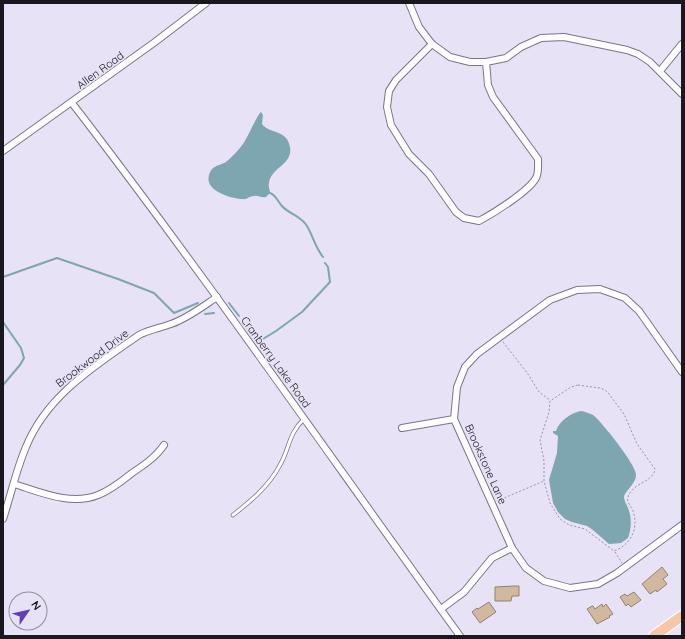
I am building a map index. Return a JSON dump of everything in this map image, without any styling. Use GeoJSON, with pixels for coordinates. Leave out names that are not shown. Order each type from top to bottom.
{"type":"FeatureCollection","features":[{"type":"Feature","properties":{"kind":"main road"},"geometry":{"type":"LineString","coordinates":[[661,634],[682,616]]}},
{"type":"Feature","properties":{"kind":"street","name":"Allen Road"},"geometry":{"type":"LineString","coordinates":[[3,151],[156,42],[206,3]]}},
{"type":"Feature","properties":{"kind":"street"},"geometry":{"type":"LineString","coordinates":[[409,3],[419,27],[432,44],[450,57],[470,62],[486,62],[506,58],[521,47],[541,38],[564,37],[627,50],[638,54],[660,71],[682,94]]}},
{"type":"Feature","properties":{"kind":"street"},"geometry":{"type":"LineString","coordinates":[[432,44],[396,80],[389,91],[387,107],[391,124],[409,154],[429,174],[456,212],[464,218],[479,221],[491,215],[530,186],[536,178],[539,170],[538,160],[493,97],[488,85],[486,62]]}},
{"type":"Feature","properties":{"kind":"street"},"geometry":{"type":"LineString","coordinates":[[660,71],[682,44]]}},
{"type":"Feature","properties":{"kind":"street","name":"Cranberry Lake Road"},"geometry":{"type":"LineString","coordinates":[[72,103],[145,198],[460,636]]}},
{"type":"Feature","properties":{"kind":"street","name":"Brookstone Lane"},"geometry":{"type":"LineString","coordinates":[[682,372],[639,311],[625,298],[600,289],[576,290],[550,300],[478,354],[465,368],[457,387],[454,419],[512,548],[526,568],[544,581],[570,588],[598,584],[625,568],[682,525]]}},
{"type":"Feature","properties":{"kind":"street","name":"Brookwood Drive"},"geometry":{"type":"LineString","coordinates":[[3,519],[26,447],[39,422],[56,399],[85,374],[139,335],[188,317],[217,297]]}},
{"type":"Feature","properties":{"kind":"street"},"geometry":{"type":"LineString","coordinates":[[402,428],[454,419]]}},
{"type":"Feature","properties":{"kind":"street"},"geometry":{"type":"LineString","coordinates":[[14,484],[49,495],[73,499],[98,495],[113,487],[151,459],[164,445]]}},
{"type":"Feature","properties":{"kind":"street"},"geometry":{"type":"LineString","coordinates":[[440,609],[464,592],[492,558],[512,548]]}},
{"type":"Feature","properties":{"kind":"lane"},"geometry":{"type":"LineString","coordinates":[[233,515],[256,496],[274,476],[282,461],[292,432],[304,419]]}},
{"type":"Feature","properties":{"kind":"path"},"geometry":{"type":"LineString","coordinates":[[500,337],[528,374],[539,392],[550,401]]}},
{"type":"Feature","properties":{"kind":"path"},"geometry":{"type":"LineString","coordinates":[[614,551],[624,546],[633,537],[634,516],[627,500],[628,495],[640,483],[651,478],[655,469],[637,444],[624,414],[605,390],[578,385],[570,387],[550,401],[549,412],[540,440],[544,461],[544,481],[550,503],[560,518],[569,525],[585,529],[614,551],[625,568]]}},
{"type":"Feature","properties":{"kind":"path"},"geometry":{"type":"LineString","coordinates":[[493,503],[544,481]]}},
{"type":"Feature","properties":{"kind":"shaded area"},"geometry":{"type":"Polygon","coordinates":[[[261,112],[263,115],[262,124],[285,137],[290,147],[290,153],[285,162],[271,178],[269,184],[270,193],[266,197],[255,196],[244,199],[230,197],[212,187],[209,182],[209,176],[212,169],[226,162],[239,149],[261,112]]]}},
{"type":"Feature","properties":{"kind":"shaded area"},"geometry":{"type":"Polygon","coordinates":[[[581,411],[593,415],[597,419],[618,444],[635,470],[635,481],[624,496],[631,517],[630,532],[628,538],[621,543],[609,544],[587,526],[565,519],[558,512],[553,503],[549,480],[557,453],[558,436],[553,433],[553,431],[556,431],[566,418],[581,411]]]}},
{"type":"Feature","properties":{"kind":"building"},"geometry":{"type":"Polygon","coordinates":[[[662,567],[668,575],[663,579],[667,584],[657,592],[656,590],[650,594],[642,584],[662,567]]]}},
{"type":"Feature","properties":{"kind":"building"},"geometry":{"type":"Polygon","coordinates":[[[519,586],[519,596],[512,596],[511,601],[495,601],[495,587],[519,586]]]}},
{"type":"Feature","properties":{"kind":"building"},"geometry":{"type":"Polygon","coordinates":[[[634,592],[641,600],[631,607],[628,604],[626,606],[620,597],[625,594],[627,596],[634,592]]]}},
{"type":"Feature","properties":{"kind":"building"},"geometry":{"type":"Polygon","coordinates":[[[489,602],[496,612],[480,623],[472,612],[489,602]]]}},
{"type":"Feature","properties":{"kind":"building"},"geometry":{"type":"Polygon","coordinates":[[[602,604],[603,607],[606,604],[613,614],[597,624],[587,609],[593,606],[595,609],[602,604]]]}},
{"type":"Feature","properties":{"kind":"waterway"},"geometry":{"type":"LineString","coordinates":[[270,193],[285,209],[298,217],[304,223],[323,257]]}},
{"type":"Feature","properties":{"kind":"waterway"},"geometry":{"type":"LineString","coordinates":[[3,277],[57,258],[154,293],[174,313],[198,303]]}},
{"type":"Feature","properties":{"kind":"waterway"},"geometry":{"type":"LineString","coordinates":[[243,322],[258,342],[276,331],[302,312],[330,282],[328,267],[325,263]]}},
{"type":"Feature","properties":{"kind":"waterway"},"geometry":{"type":"LineString","coordinates":[[229,303],[239,316]]}},
{"type":"Feature","properties":{"kind":"waterway"},"geometry":{"type":"LineString","coordinates":[[205,314],[214,313]]}},
{"type":"Feature","properties":{"kind":"waterway"},"geometry":{"type":"LineString","coordinates":[[3,322],[21,348],[24,358],[3,385]]}}]}
